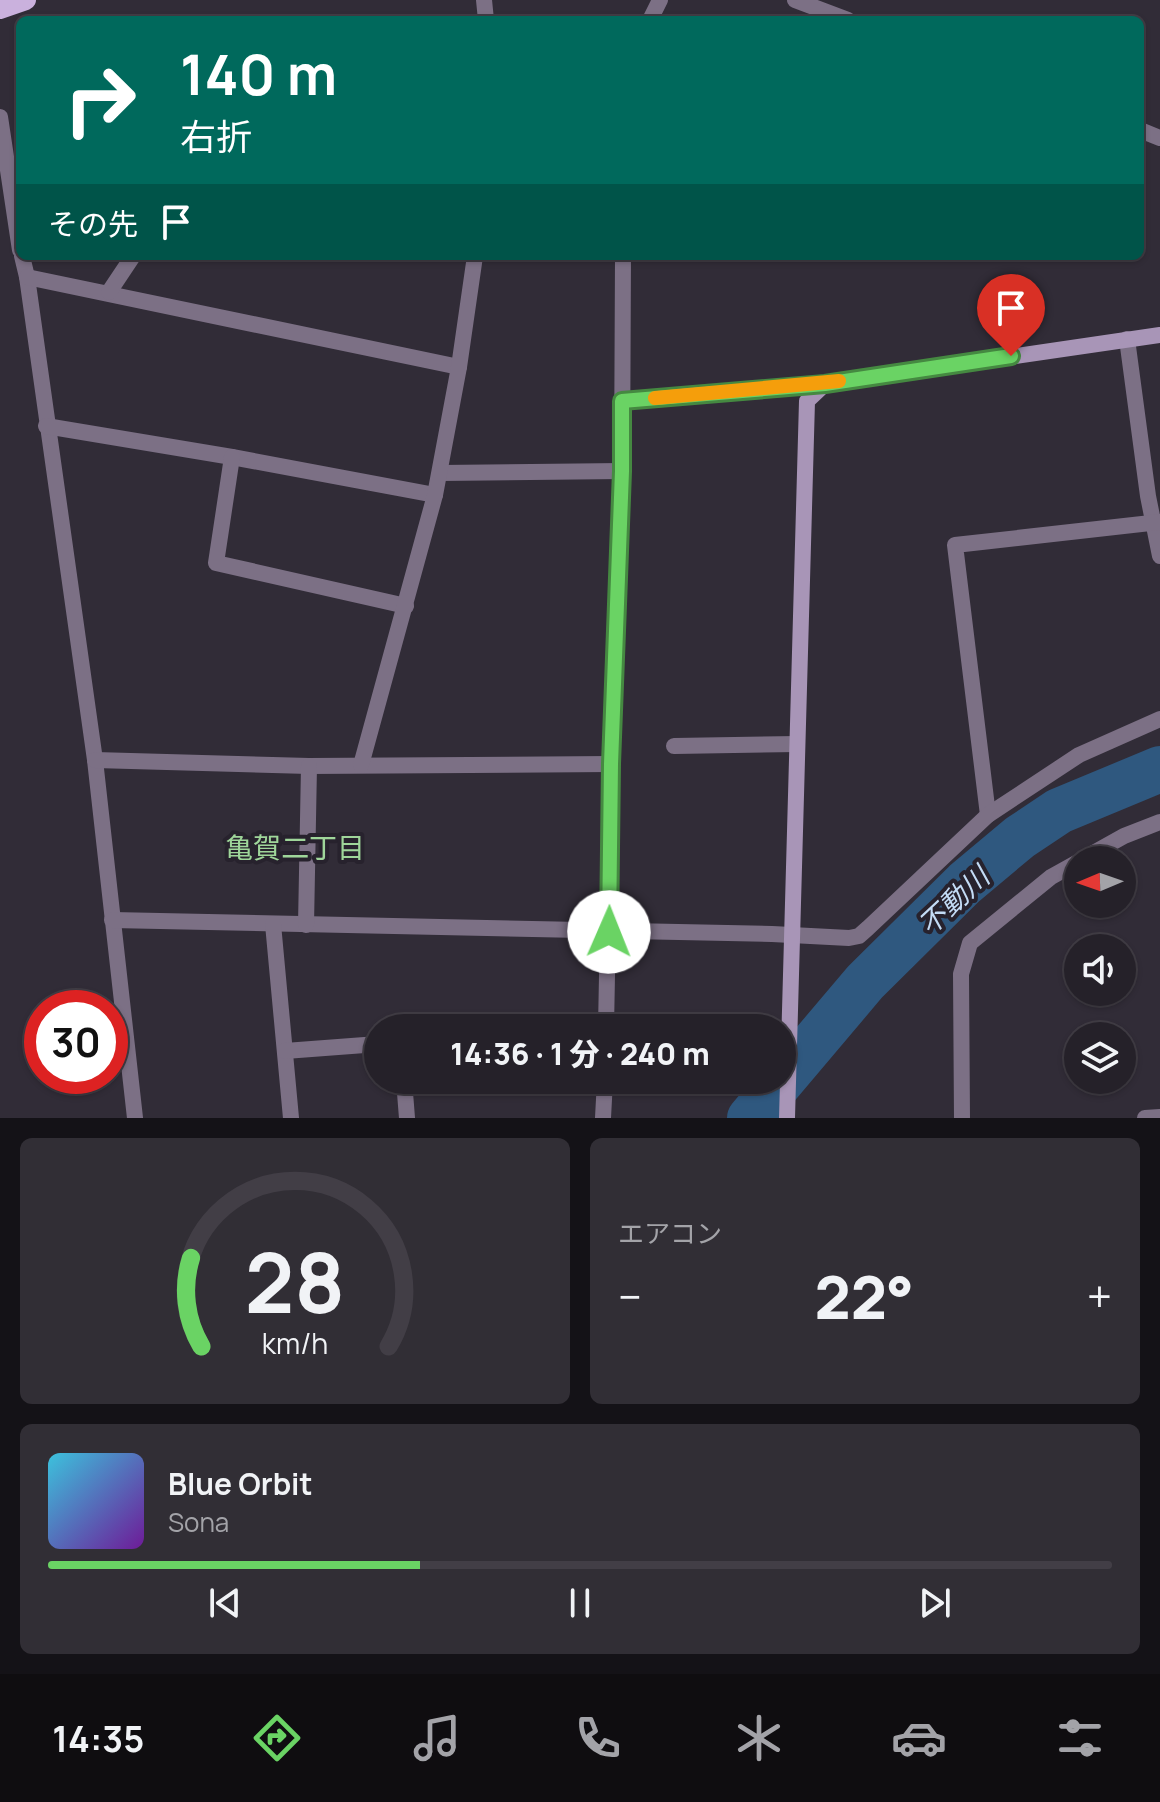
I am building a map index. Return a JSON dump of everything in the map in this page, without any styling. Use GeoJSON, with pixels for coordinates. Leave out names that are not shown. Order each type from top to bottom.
{"type":"FeatureCollection","features":[{"type":"Feature","properties":{"kind":"main road"},"geometry":{"type":"LineString","coordinates":[[0,9],[26,0]]}},
{"type":"Feature","properties":{"kind":"street"},"geometry":{"type":"LineString","coordinates":[[795,0],[837,16]]}},
{"type":"Feature","properties":{"kind":"street"},"geometry":{"type":"LineString","coordinates":[[0,117],[16,223]]}},
{"type":"Feature","properties":{"kind":"street"},"geometry":{"type":"LineString","coordinates":[[23,260],[95,760],[135,1118]]}},
{"type":"Feature","properties":{"kind":"street"},"geometry":{"type":"LineString","coordinates":[[109,292],[130,260]]}},
{"type":"Feature","properties":{"kind":"street"},"geometry":{"type":"LineString","coordinates":[[361,765],[440,473],[474,260]]}},
{"type":"Feature","properties":{"kind":"street"},"geometry":{"type":"LineString","coordinates":[[606,1014],[611,764],[622,471],[623,260]]}},
{"type":"Feature","properties":{"kind":"street"},"geometry":{"type":"LineString","coordinates":[[27,277],[459,367]]}},
{"type":"Feature","properties":{"kind":"street"},"geometry":{"type":"LineString","coordinates":[[622,401],[825,384],[1160,335]]}},
{"type":"Feature","properties":{"kind":"street"},"geometry":{"type":"LineString","coordinates":[[1127,339],[1148,496],[1157,523],[1160,556]]}},
{"type":"Feature","properties":{"kind":"street"},"geometry":{"type":"LineString","coordinates":[[787,1118],[805,409],[810,397],[825,384]]}},
{"type":"Feature","properties":{"kind":"street"},"geometry":{"type":"LineString","coordinates":[[46,426],[435,495]]}},
{"type":"Feature","properties":{"kind":"street"},"geometry":{"type":"LineString","coordinates":[[232,457],[216,563],[406,606]]}},
{"type":"Feature","properties":{"kind":"street"},"geometry":{"type":"LineString","coordinates":[[440,473],[622,471]]}},
{"type":"Feature","properties":{"kind":"street"},"geometry":{"type":"LineString","coordinates":[[988,815],[955,545],[1157,523]]}},
{"type":"Feature","properties":{"kind":"street"},"geometry":{"type":"LineString","coordinates":[[112,920],[849,938],[859,936],[988,815],[1079,755],[1160,719]]}},
{"type":"Feature","properties":{"kind":"street"},"geometry":{"type":"LineString","coordinates":[[674,746],[797,744]]}},
{"type":"Feature","properties":{"kind":"street"},"geometry":{"type":"LineString","coordinates":[[95,760],[309,766],[611,764]]}},
{"type":"Feature","properties":{"kind":"street"},"geometry":{"type":"LineString","coordinates":[[306,925],[309,766]]}},
{"type":"Feature","properties":{"kind":"street"},"geometry":{"type":"LineString","coordinates":[[1106,846],[1160,822]]}},
{"type":"Feature","properties":{"kind":"street"},"geometry":{"type":"LineString","coordinates":[[962,1118],[961,974],[970,943],[1064,870]]}},
{"type":"Feature","properties":{"kind":"street"},"geometry":{"type":"LineString","coordinates":[[273,924],[291,1118]]}},
{"type":"Feature","properties":{"kind":"street"},"geometry":{"type":"LineString","coordinates":[[285,1051],[364,1045]]}},
{"type":"Feature","properties":{"kind":"street"},"geometry":{"type":"LineString","coordinates":[[405,1094],[407,1118]]}},
{"type":"Feature","properties":{"kind":"street"},"geometry":{"type":"LineString","coordinates":[[603,1118],[604,1094]]}},
{"type":"Feature","properties":{"kind":"street"},"geometry":{"type":"LineString","coordinates":[[1145,1118],[1160,1117]]}},
{"type":"Feature","properties":{"kind":"waterway","name":"不動川"},"geometry":{"type":"LineString","coordinates":[[750,1118],[865,982],[965,883],[1020,837],[1059,811],[1160,769]]}},
{"type":"Feature","properties":{"kind":"slow traffic"},"geometry":{"type":"LineString","coordinates":[[655,398],[839,381]]}},
{"type":"Feature","properties":{"kind":"district","name":"亀賀二丁目"},"geometry":{"type":"Point","coordinates":[295,847]}},
{"type":"Feature","properties":{"kind":"route"},"geometry":{"type":"LineString","coordinates":[[609,932],[622,401],[825,384],[1011,356]]}}]}
